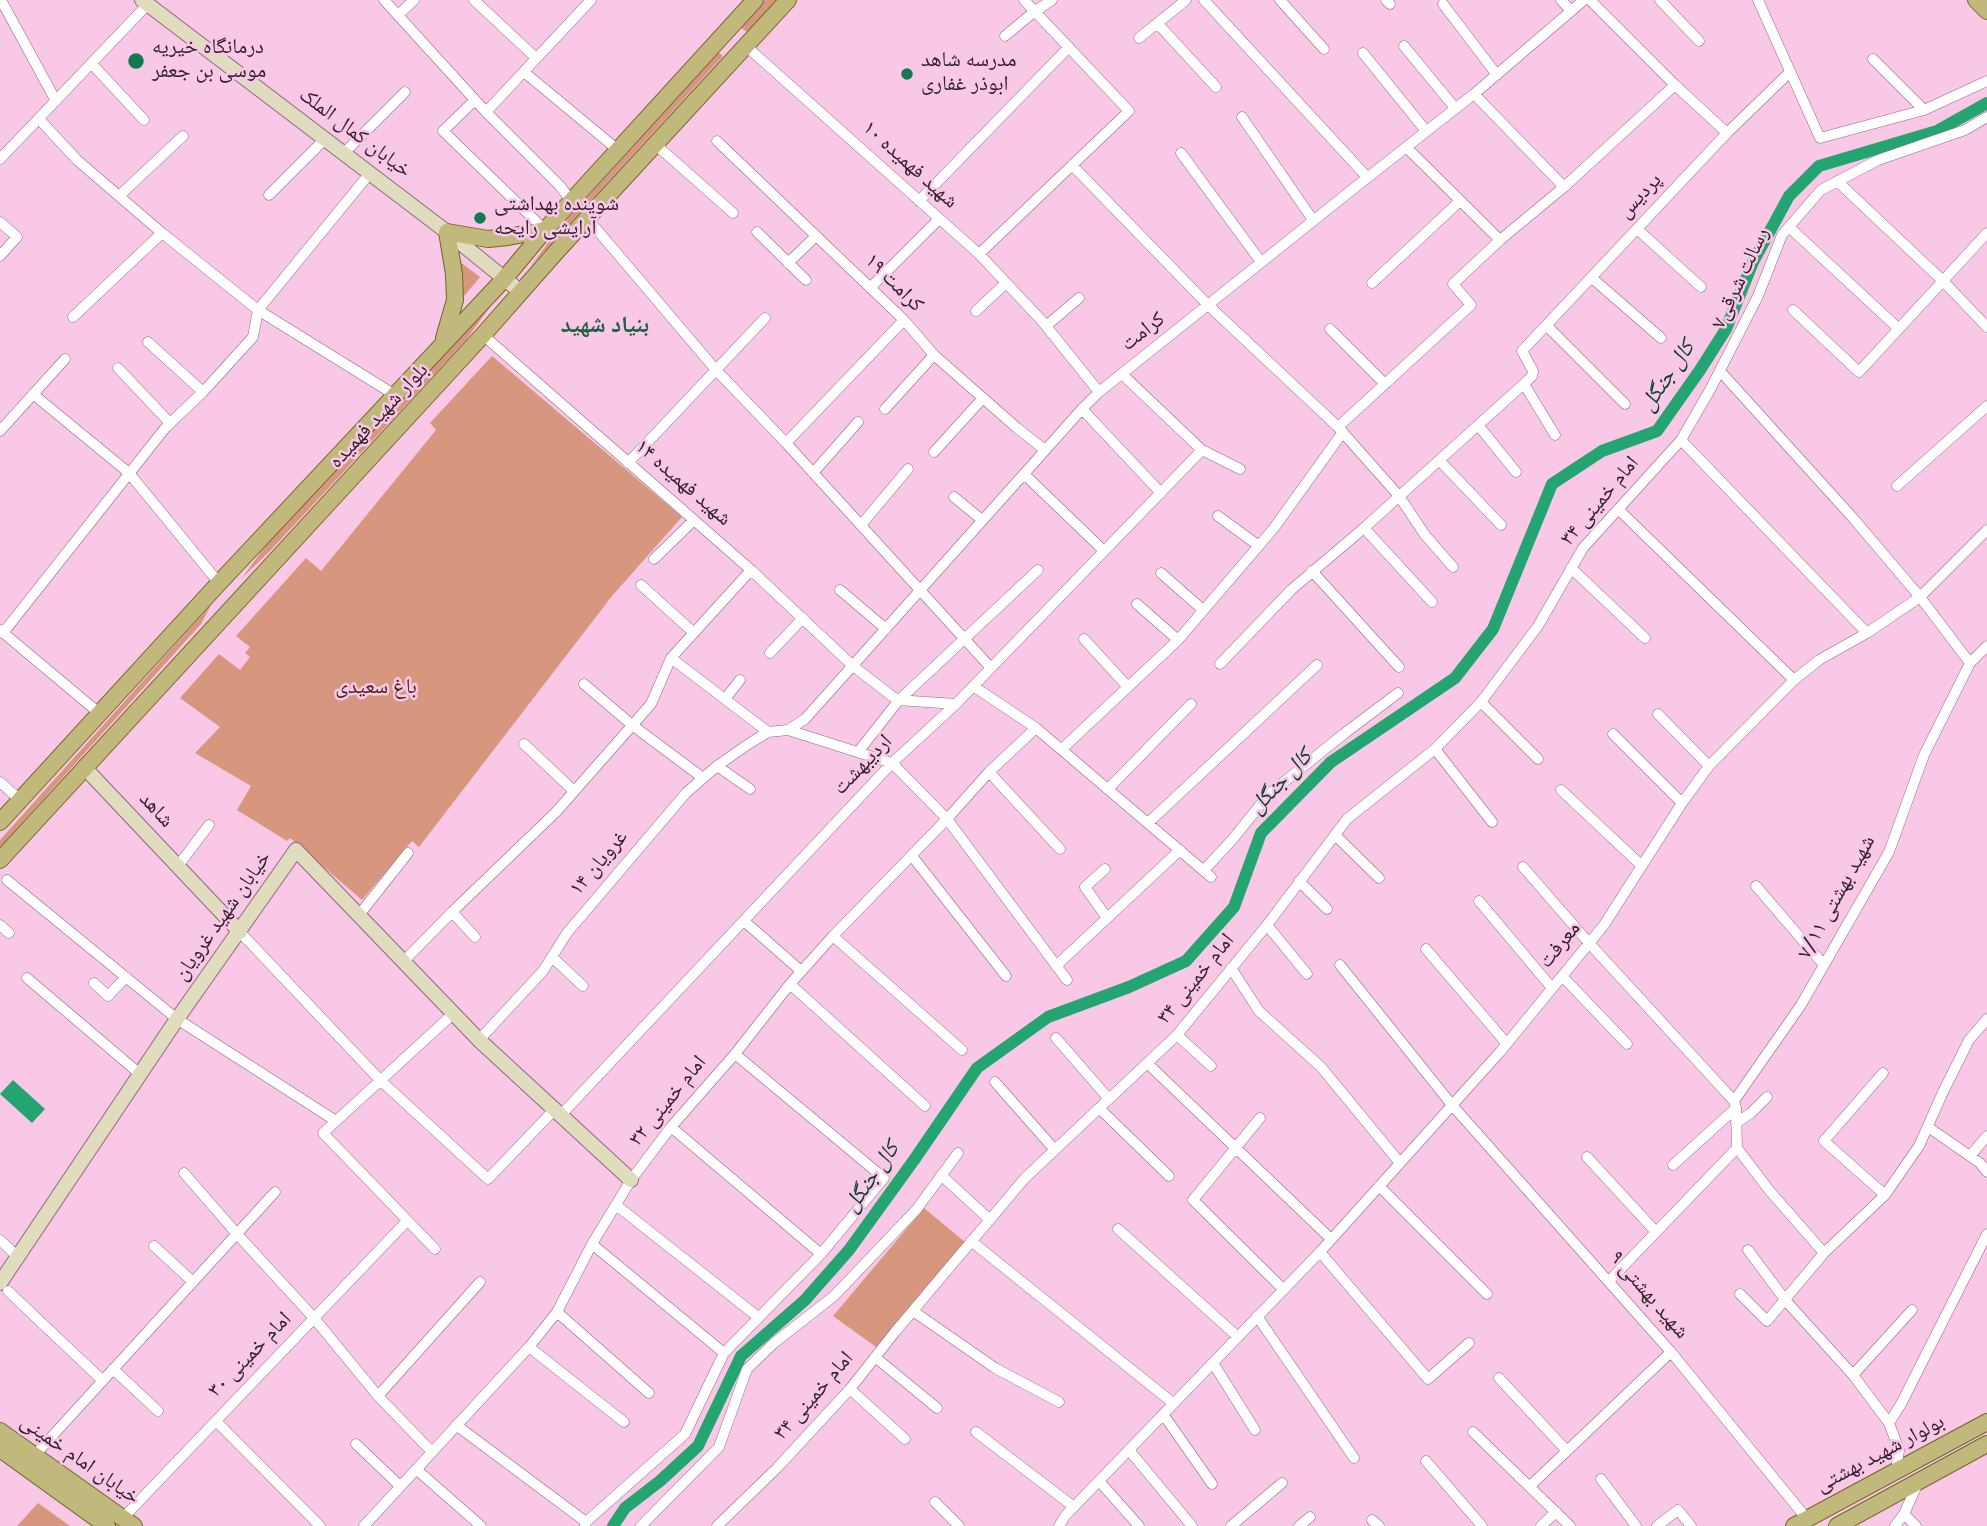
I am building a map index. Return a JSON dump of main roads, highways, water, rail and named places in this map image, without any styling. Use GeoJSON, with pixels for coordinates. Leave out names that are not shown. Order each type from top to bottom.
{"type":"FeatureCollection","features":[{"type":"Feature","properties":{"kind":"main road","name":"بلوار شهید فهمیده"},"geometry":{"type":"LineString","coordinates":[[0,822],[219,583],[505,278],[571,201],[755,0]]}},
{"type":"Feature","properties":{"kind":"main road","name":"بلوار شهید فهمیده"},"geometry":{"type":"LineString","coordinates":[[0,860],[788,0]]}},
{"type":"Feature","properties":{"kind":"main road"},"geometry":{"type":"LineString","coordinates":[[1976,0],[1987,11]]}},
{"type":"Feature","properties":{"kind":"main road"},"geometry":{"type":"LineString","coordinates":[[442,344],[455,300],[447,232],[488,239],[545,230]]}},
{"type":"Feature","properties":{"kind":"main road"},"geometry":{"type":"LineString","coordinates":[[483,335],[502,327],[541,281],[544,267]]}},
{"type":"Feature","properties":{"kind":"main road"},"geometry":{"type":"LineString","coordinates":[[219,583],[238,601]]}},
{"type":"Feature","properties":{"kind":"main road","name":"بولوار شهید بهشتی"},"geometry":{"type":"LineString","coordinates":[[1801,1522],[1985,1420]]}},
{"type":"Feature","properties":{"kind":"main road","name":"خیابان امام خمینی"},"geometry":{"type":"LineString","coordinates":[[0,1431],[129,1522]]}},
{"type":"Feature","properties":{"kind":"main road","name":"بولوار شهید بهشتی"},"geometry":{"type":"LineString","coordinates":[[1837,1526],[1987,1444]]}},
{"type":"Feature","properties":{"kind":"main road","name":"خیابان امام خمینی"},"geometry":{"type":"LineString","coordinates":[[0,1450],[107,1526]]}},
{"type":"Feature","properties":{"kind":"waterway","name":"کال جنگل"},"geometry":{"type":"LineString","coordinates":[[613,1526],[625,1508],[698,1446],[741,1356],[805,1300],[849,1250],[977,1068],[1048,1017],[1129,987],[1186,961],[1234,907],[1261,833],[1331,762],[1455,678],[1493,629],[1552,484],[1602,451],[1657,431],[1726,329],[1753,262],[1789,196],[1819,166],[1937,131],[1987,103]]}},
{"type":"Feature","properties":{"kind":"place","name":"درمانگاه خیریه موسی بن جعفر"},"geometry":{"type":"Point","coordinates":[136,61]}},
{"type":"Feature","properties":{"kind":"place","name":"مدرسه شاهد ابوذر غفاری"},"geometry":{"type":"Point","coordinates":[907,74]}},
{"type":"Feature","properties":{"kind":"place","name":"شوینده بهداشتی آرایشی رایحه"},"geometry":{"type":"Point","coordinates":[480,218]}},
{"type":"Feature","properties":{"kind":"district","name":"بنیاد شهید"},"geometry":{"type":"Point","coordinates":[605,327]}},
{"type":"Feature","properties":{"kind":"park label","name":"باغ سعیدی"},"geometry":{"type":"Point","coordinates":[376,689]}}]}
